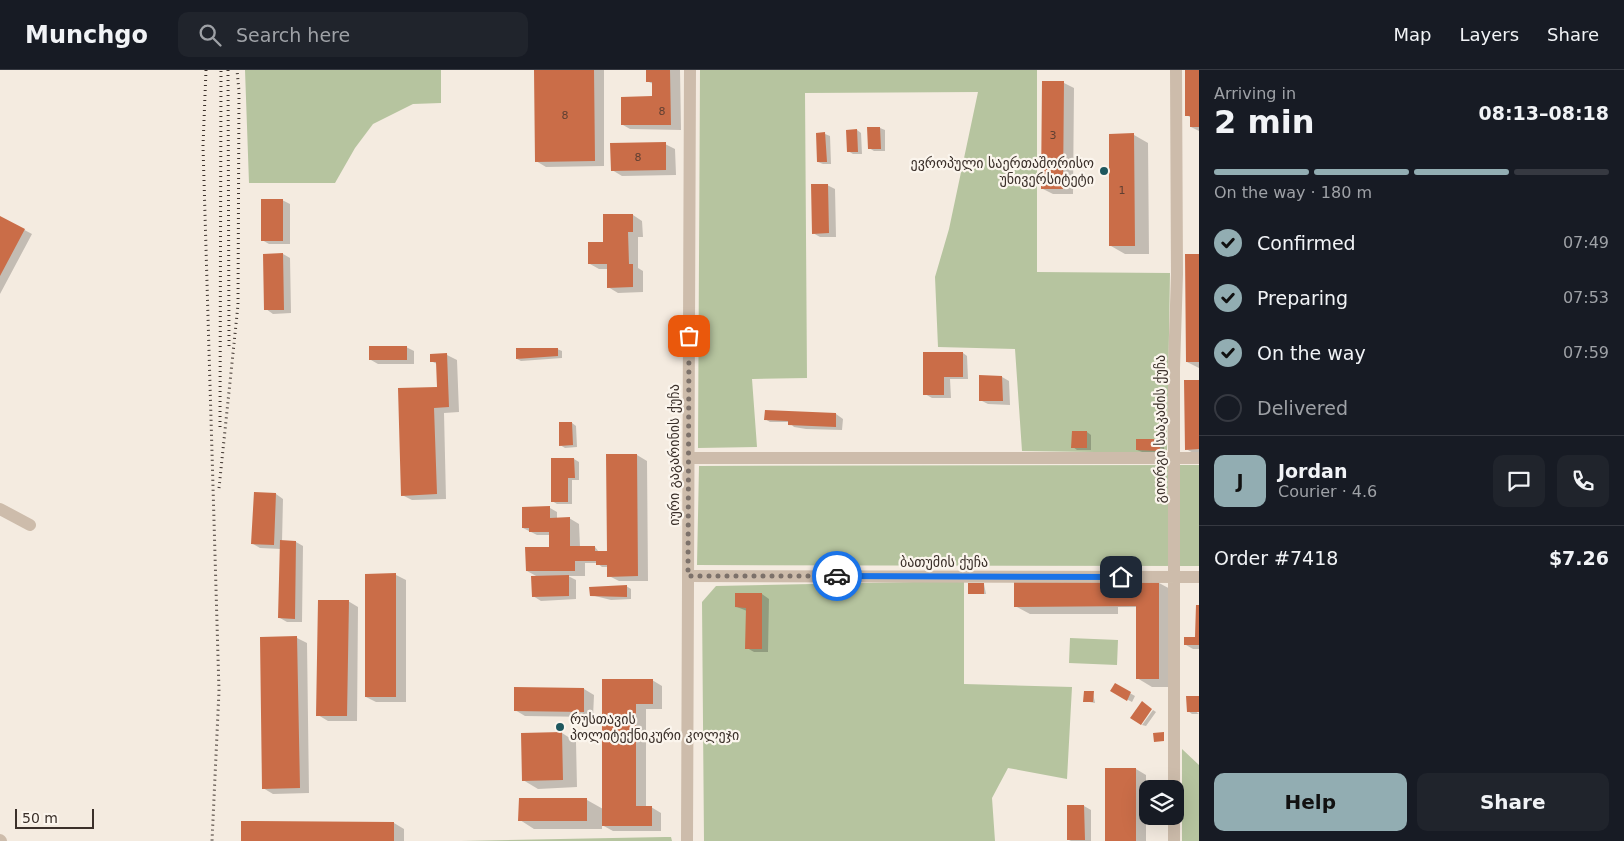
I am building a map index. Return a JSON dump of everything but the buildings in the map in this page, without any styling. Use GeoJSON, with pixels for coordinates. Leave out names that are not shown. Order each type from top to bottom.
{"type":"FeatureCollection","features":[{"type":"Feature","properties":{"kind":"street","name":"იური გაგარინის ქუჩა"},"geometry":{"type":"LineString","coordinates":[[687,841],[690,70]]}},
{"type":"Feature","properties":{"kind":"street","name":"გიორგი სააკაძის ქუჩა"},"geometry":{"type":"LineString","coordinates":[[1174,780],[1174,458],[1177,274],[1176,70]]}},
{"type":"Feature","properties":{"kind":"street"},"geometry":{"type":"LineString","coordinates":[[689,458],[1199,458]]}},
{"type":"Feature","properties":{"kind":"street"},"geometry":{"type":"LineString","coordinates":[[0,509],[30,524]]}},
{"type":"Feature","properties":{"kind":"street","name":"ბათუმის ქუჩა"},"geometry":{"type":"LineString","coordinates":[[688,576],[1199,577]]}},
{"type":"Feature","properties":{"kind":"street"},"geometry":{"type":"LineString","coordinates":[[1174,825],[1174,841]]}},
{"type":"Feature","properties":{"kind":"green space"},"geometry":{"type":"Polygon","coordinates":[[[245,70],[441,70],[441,103],[413,104],[373,124],[355,148],[335,183],[249,183],[245,70]]]}},
{"type":"Feature","properties":{"kind":"green space"},"geometry":{"type":"Polygon","coordinates":[[[700,70],[1037,70],[1037,272],[1170,273],[1167,453],[1022,451],[1015,349],[938,347],[935,277],[949,229],[978,92],[805,93],[807,378],[752,379],[757,447],[698,448],[700,70]]]}},
{"type":"Feature","properties":{"kind":"green space"},"geometry":{"type":"Polygon","coordinates":[[[1199,465],[1199,566],[697,565],[699,466],[1199,465]]]}},
{"type":"Feature","properties":{"kind":"green space"},"geometry":{"type":"Polygon","coordinates":[[[964,581],[964,684],[1072,687],[1067,779],[1008,768],[992,798],[995,841],[704,841],[702,602],[716,586],[964,581]]]}},
{"type":"Feature","properties":{"kind":"green space"},"geometry":{"type":"Polygon","coordinates":[[[1070,638],[1118,640],[1117,665],[1069,663],[1070,638]]]}},
{"type":"Feature","properties":{"kind":"green space"},"geometry":{"type":"Polygon","coordinates":[[[1182,749],[1199,765],[1199,841],[1182,841],[1184,780],[1182,780],[1182,749]]]}},
{"type":"Feature","properties":{"kind":"green space"},"geometry":{"type":"Polygon","coordinates":[[[665,837],[671,837],[672,841],[461,841],[665,837]]]}},
{"type":"Feature","properties":{"kind":"railway"},"geometry":{"type":"LineString","coordinates":[[206,70],[203,146],[219,691],[212,841]]}},
{"type":"Feature","properties":{"kind":"railway"},"geometry":{"type":"LineString","coordinates":[[220,427],[221,70]]}},
{"type":"Feature","properties":{"kind":"railway"},"geometry":{"type":"LineString","coordinates":[[228,70],[229,348]]}},
{"type":"Feature","properties":{"kind":"railway"},"geometry":{"type":"LineString","coordinates":[[219,488],[238,305],[239,91],[237,70]]}},
{"type":"Feature","properties":{"kind":"way so far"},"geometry":{"type":"LineString","coordinates":[[689,336],[688,576],[837,576]]}},
{"type":"Feature","properties":{"kind":"place","name":"ევროპული საერთაშორისო უნივერსიტეტი"},"geometry":{"type":"Point","coordinates":[1104,171]}},
{"type":"Feature","properties":{"kind":"place","name":"რუსთავის პოლიტექნიკური კოლეჯი"},"geometry":{"type":"Point","coordinates":[560,727]}},
{"type":"Feature","properties":{"kind":"route"},"geometry":{"type":"LineString","coordinates":[[837,576],[1121,577]]}}]}
